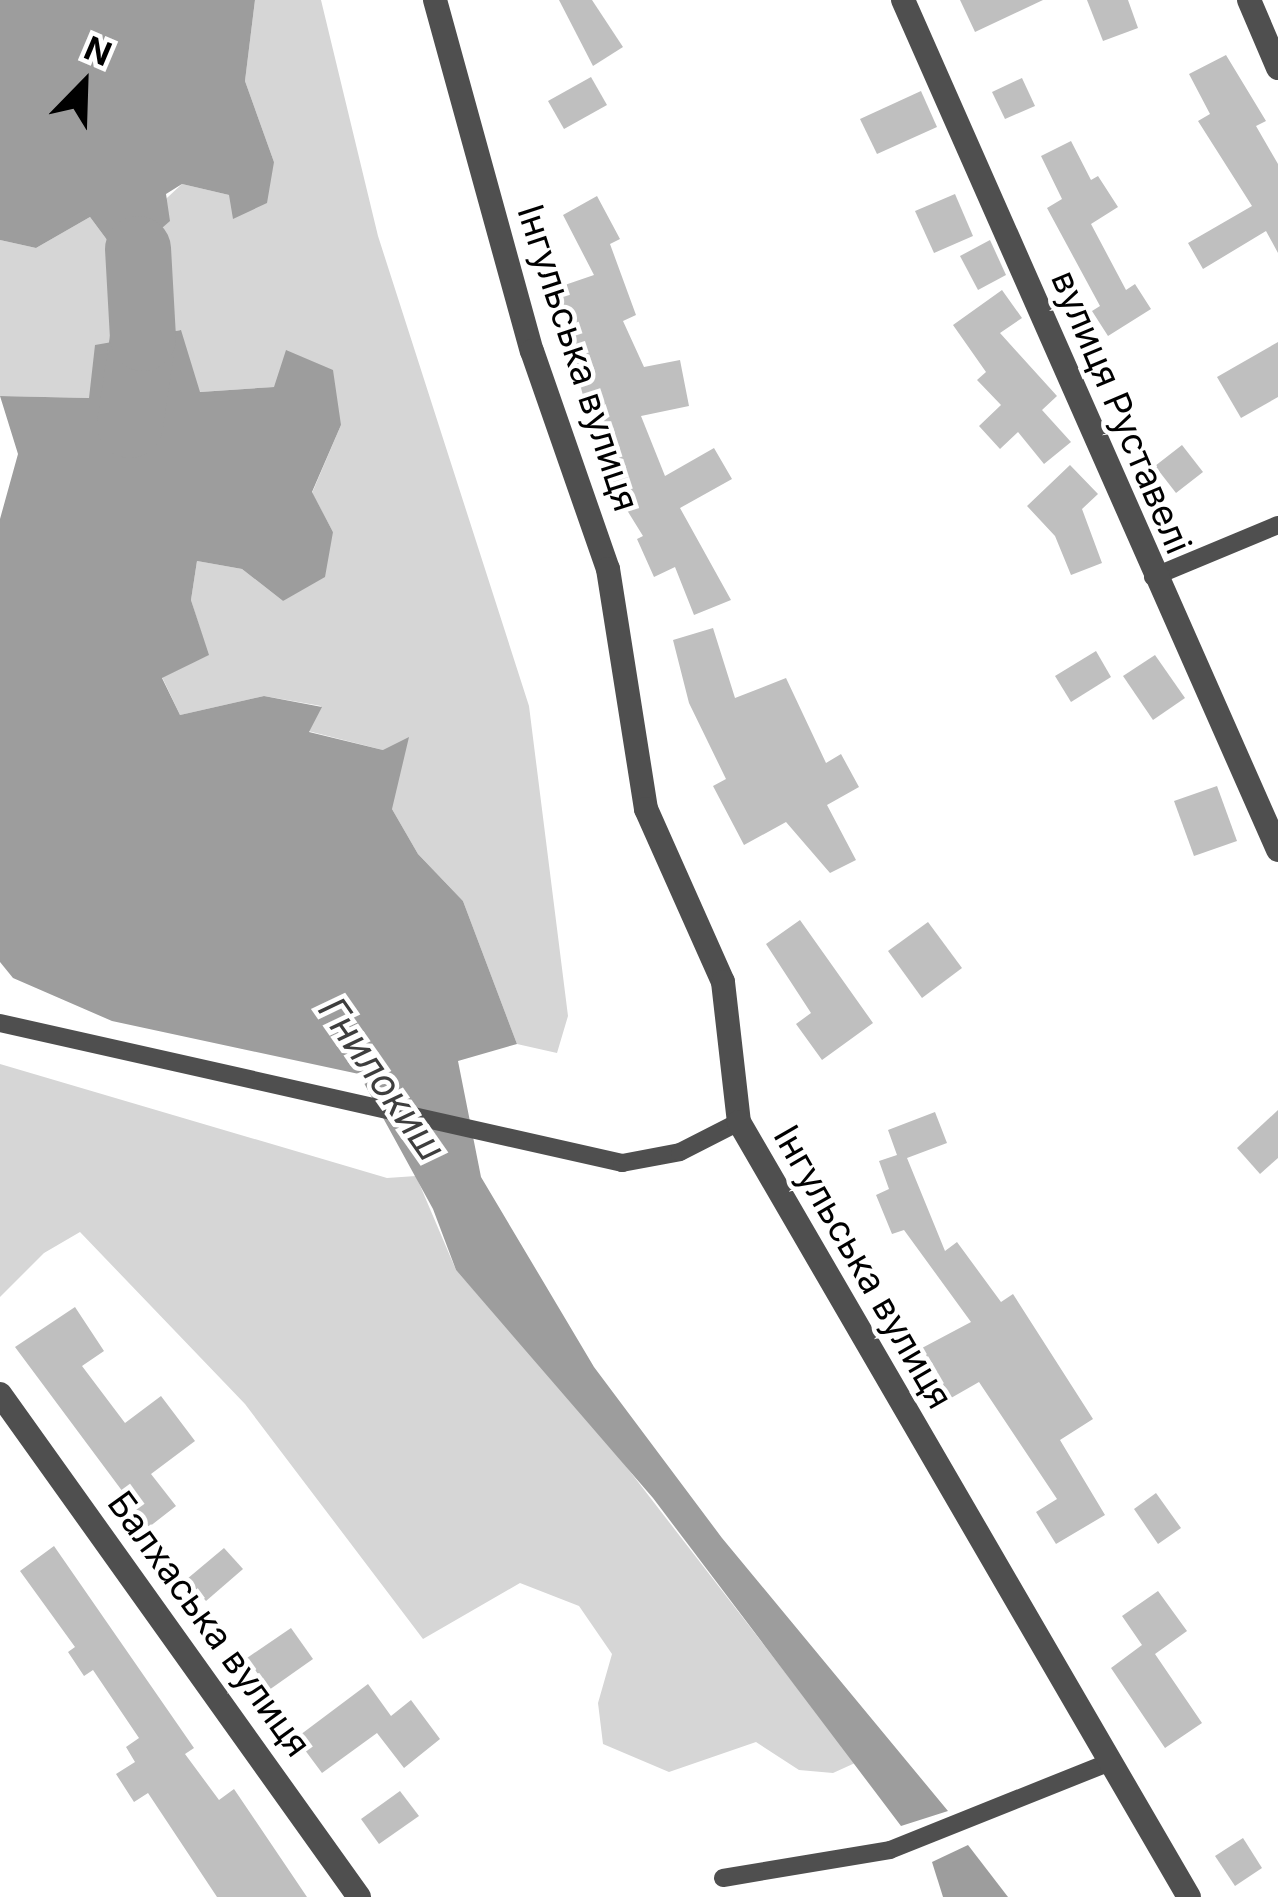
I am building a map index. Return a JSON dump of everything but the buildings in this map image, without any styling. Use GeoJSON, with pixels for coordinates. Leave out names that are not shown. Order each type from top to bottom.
{"type":"FeatureCollection","features":[{"type":"Feature","properties":{"kind":"street","name":"Інгульська вулиця"},"geometry":{"type":"LineString","coordinates":[[435,0],[532,351],[608,569],[646,808],[723,982],[739,1122],[1105,1764],[1189,1897]]}},
{"type":"Feature","properties":{"kind":"street","name":"вулиця Руставелі"},"geometry":{"type":"LineString","coordinates":[[903,0],[1153,577],[1278,850]]}},
{"type":"Feature","properties":{"kind":"street"},"geometry":{"type":"LineString","coordinates":[[1249,0],[1278,68]]}},
{"type":"Feature","properties":{"kind":"street","name":"Балхаська вулиця"},"geometry":{"type":"LineString","coordinates":[[0,1394],[359,1897]]}},
{"type":"Feature","properties":{"kind":"lane"},"geometry":{"type":"LineString","coordinates":[[1153,577],[1278,525]]}},
{"type":"Feature","properties":{"kind":"lane"},"geometry":{"type":"LineString","coordinates":[[0,1023],[346,1097],[509,1136],[554,1153],[622,1163],[680,1152],[739,1122]]}},
{"type":"Feature","properties":{"kind":"lane"},"geometry":{"type":"LineString","coordinates":[[723,1878],[890,1850],[1105,1764]]}},
{"type":"Feature","properties":{"kind":"shaded area"},"geometry":{"type":"Polygon","coordinates":[[[255,0],[321,0],[378,236],[529,706],[568,1016],[557,1053],[517,1044],[463,901],[418,854],[392,809],[383,750],[308,731],[321,706],[264,696],[180,715],[162,677],[208,655],[191,600],[197,561],[242,569],[283,601],[333,532],[312,493],[341,425],[274,387],[199,392],[180,330],[143,338],[90,398],[0,396],[0,240],[36,248],[90,217],[113,248],[182,184],[229,195],[274,162],[245,81],[255,0]]]}},
{"type":"Feature","properties":{"kind":"shaded area"},"geometry":{"type":"Polygon","coordinates":[[[0,1064],[387,1178],[416,1176],[456,1270],[598,1430],[855,1763],[833,1773],[799,1770],[756,1742],[669,1772],[603,1744],[598,1703],[612,1654],[579,1606],[520,1583],[423,1639],[245,1404],[80,1232],[44,1253],[0,1297],[0,1064]]]}},
{"type":"Feature","properties":{"kind":"water"},"geometry":{"type":"Polygon","coordinates":[[[0,0],[255,0],[245,81],[274,162],[267,203],[233,219],[229,195],[182,184],[166,194],[170,221],[138,249],[113,248],[90,217],[36,248],[0,240],[0,0]]]}},
{"type":"Feature","properties":{"kind":"water"},"geometry":{"type":"Polygon","coordinates":[[[181,330],[200,392],[274,387],[286,350],[333,370],[341,425],[312,492],[333,532],[325,577],[283,601],[242,569],[197,561],[191,600],[209,655],[162,678],[180,715],[264,696],[322,707],[309,732],[383,750],[409,737],[392,809],[418,854],[463,901],[517,1044],[458,1061],[481,1177],[594,1367],[722,1538],[948,1811],[901,1826],[653,1498],[456,1270],[433,1209],[359,1074],[112,1021],[13,978],[0,962],[0,519],[18,454],[0,396],[89,398],[95,345],[181,330]]]}},
{"type":"Feature","properties":{"kind":"water"},"geometry":{"type":"Polygon","coordinates":[[[968,1845],[1008,1897],[943,1897],[932,1862],[968,1845]]]}},
{"type":"Feature","properties":{"kind":"waterway","name":"Гнилокиш"},"geometry":{"type":"LineString","coordinates":[[130,425],[143,338],[138,249]]}}]}
